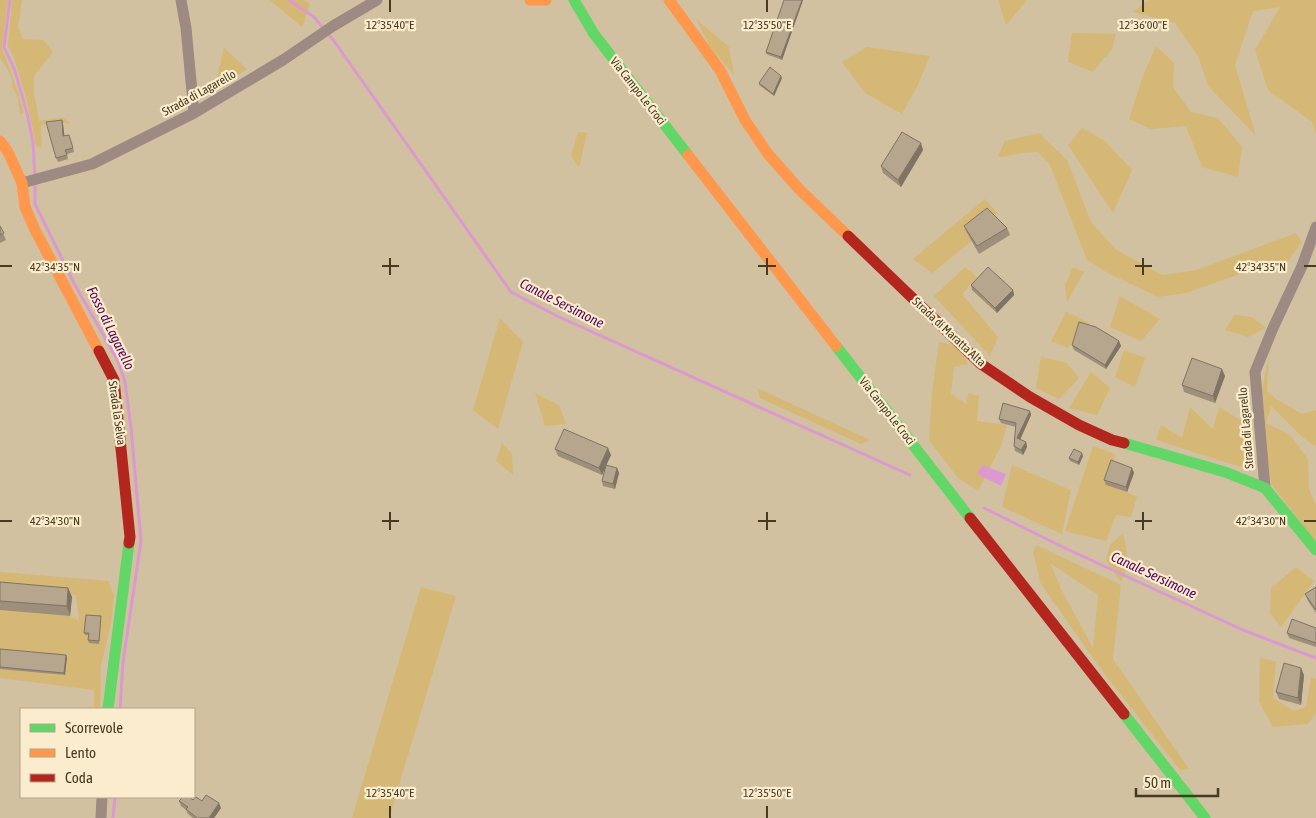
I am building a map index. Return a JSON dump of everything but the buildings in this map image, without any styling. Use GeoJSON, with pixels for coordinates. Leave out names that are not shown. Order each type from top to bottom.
{"type":"FeatureCollection","features":[{"type":"Feature","properties":{"kind":"street"},"geometry":{"type":"LineString","coordinates":[[181,0],[186,28],[194,113]]}},
{"type":"Feature","properties":{"kind":"street","name":"Strada di Lagarello"},"geometry":{"type":"LineString","coordinates":[[22,183],[92,164],[194,113],[283,60],[333,26],[377,0]]}},
{"type":"Feature","properties":{"kind":"street"},"geometry":{"type":"LineString","coordinates":[[530,0],[546,0]]}},
{"type":"Feature","properties":{"kind":"street","name":"Via Campo Le Croci"},"geometry":{"type":"LineString","coordinates":[[574,0],[594,34],[1205,818]]}},
{"type":"Feature","properties":{"kind":"street","name":"Strada di Maratta Alta"},"geometry":{"type":"LineString","coordinates":[[670,0],[720,70],[745,120],[768,154],[799,189],[980,364],[1030,397],[1079,425],[1112,440],[1224,472],[1265,488],[1316,550]]}},
{"type":"Feature","properties":{"kind":"street","name":"Strada la Selva"},"geometry":{"type":"LineString","coordinates":[[0,142],[8,152],[22,183],[25,207],[35,230],[114,380],[130,537],[108,708]]}},
{"type":"Feature","properties":{"kind":"street","name":"Strada di Lagarello"},"geometry":{"type":"LineString","coordinates":[[1265,488],[1256,372],[1273,328],[1302,266],[1316,227]]}},
{"type":"Feature","properties":{"kind":"street"},"geometry":{"type":"LineString","coordinates":[[101,818],[102,798]]}},
{"type":"Feature","properties":{"kind":"shaded area"},"geometry":{"type":"Polygon","coordinates":[[[0,0],[8,0],[2,48],[24,113],[20,114],[18,98],[12,86],[12,80],[0,58],[0,0]]]}},
{"type":"Feature","properties":{"kind":"shaded area"},"geometry":{"type":"Polygon","coordinates":[[[12,0],[22,0],[18,27],[23,39],[44,40],[53,52],[34,76],[34,93],[39,121],[64,117],[71,124],[53,122],[41,125],[42,148],[36,146],[27,101],[14,58],[8,46],[12,0]]]}},
{"type":"Feature","properties":{"kind":"shaded area"},"geometry":{"type":"Polygon","coordinates":[[[270,0],[304,0],[310,4],[302,27],[270,0]]]}},
{"type":"Feature","properties":{"kind":"shaded area"},"geometry":{"type":"Polygon","coordinates":[[[998,0],[1027,0],[1006,25],[998,0]]]}},
{"type":"Feature","properties":{"kind":"shaded area"},"geometry":{"type":"Polygon","coordinates":[[[1149,0],[1316,0],[1316,134],[1312,122],[1268,90],[1255,50],[1280,7],[1253,11],[1235,65],[1256,136],[1208,86],[1198,56],[1175,23],[1132,12],[1149,0]]]}},
{"type":"Feature","properties":{"kind":"shaded area"},"geometry":{"type":"Polygon","coordinates":[[[696,19],[729,47],[734,75],[710,46],[696,19]]]}},
{"type":"Feature","properties":{"kind":"shaded area"},"geometry":{"type":"Polygon","coordinates":[[[1072,33],[1116,34],[1112,49],[1093,72],[1068,62],[1072,33]]]}},
{"type":"Feature","properties":{"kind":"shaded area"},"geometry":{"type":"Polygon","coordinates":[[[1156,46],[1174,63],[1173,87],[1191,112],[1218,118],[1242,147],[1238,177],[1202,167],[1186,126],[1151,129],[1129,119],[1143,76],[1156,46]]]}},
{"type":"Feature","properties":{"kind":"shaded area"},"geometry":{"type":"Polygon","coordinates":[[[867,47],[930,56],[917,87],[902,114],[865,93],[842,62],[867,47]]]}},
{"type":"Feature","properties":{"kind":"shaded area"},"geometry":{"type":"Polygon","coordinates":[[[224,48],[247,69],[214,90],[224,48]]]}},
{"type":"Feature","properties":{"kind":"shaded area"},"geometry":{"type":"Polygon","coordinates":[[[1082,128],[1105,141],[1132,170],[1113,213],[1068,145],[1082,128]]]}},
{"type":"Feature","properties":{"kind":"shaded area"},"geometry":{"type":"Polygon","coordinates":[[[578,132],[587,133],[579,168],[571,155],[578,132]]]}},
{"type":"Feature","properties":{"kind":"shaded area"},"geometry":{"type":"Polygon","coordinates":[[[1039,133],[1067,160],[1091,222],[1115,249],[1162,275],[1197,270],[1296,233],[1302,242],[1289,260],[1243,273],[1186,293],[1158,297],[1108,273],[1087,260],[1050,165],[1038,152],[998,156],[1005,141],[1039,133]]]}},
{"type":"Feature","properties":{"kind":"shaded area"},"geometry":{"type":"Polygon","coordinates":[[[985,199],[998,214],[989,215],[967,233],[972,241],[932,273],[913,259],[985,199]]]}},
{"type":"Feature","properties":{"kind":"shaded area"},"geometry":{"type":"Polygon","coordinates":[[[965,267],[977,277],[962,294],[998,337],[990,356],[934,296],[965,267]]]}},
{"type":"Feature","properties":{"kind":"shaded area"},"geometry":{"type":"Polygon","coordinates":[[[1073,267],[1084,272],[1067,302],[1065,285],[1073,267]]]}},
{"type":"Feature","properties":{"kind":"shaded area"},"geometry":{"type":"Polygon","coordinates":[[[1120,296],[1160,319],[1141,341],[1110,327],[1120,296]]]}},
{"type":"Feature","properties":{"kind":"shaded area"},"geometry":{"type":"Polygon","coordinates":[[[1066,312],[1090,323],[1068,348],[1051,341],[1066,312]]]}},
{"type":"Feature","properties":{"kind":"shaded area"},"geometry":{"type":"Polygon","coordinates":[[[1234,315],[1252,317],[1266,328],[1248,337],[1225,330],[1234,315]]]}},
{"type":"Feature","properties":{"kind":"shaded area"},"geometry":{"type":"Polygon","coordinates":[[[500,318],[523,342],[498,429],[473,410],[500,318]]]}},
{"type":"Feature","properties":{"kind":"shaded area"},"geometry":{"type":"Polygon","coordinates":[[[939,342],[958,346],[968,364],[954,367],[951,394],[966,404],[969,393],[979,396],[977,421],[1007,425],[1001,446],[978,491],[958,478],[929,440],[932,392],[939,342]]]}},
{"type":"Feature","properties":{"kind":"shaded area"},"geometry":{"type":"Polygon","coordinates":[[[1124,350],[1145,358],[1135,387],[1115,377],[1124,350]]]}},
{"type":"Feature","properties":{"kind":"shaded area"},"geometry":{"type":"Polygon","coordinates":[[[1269,356],[1267,391],[1276,399],[1302,414],[1316,410],[1316,447],[1302,437],[1271,406],[1266,423],[1290,435],[1308,459],[1309,489],[1316,505],[1316,542],[1271,484],[1262,389],[1269,356]]]}},
{"type":"Feature","properties":{"kind":"shaded area"},"geometry":{"type":"Polygon","coordinates":[[[1041,357],[1067,363],[1079,378],[1059,399],[1036,388],[1041,357]]]}},
{"type":"Feature","properties":{"kind":"shaded area"},"geometry":{"type":"Polygon","coordinates":[[[1091,372],[1110,388],[1097,415],[1069,408],[1091,372]]]}},
{"type":"Feature","properties":{"kind":"shaded area"},"geometry":{"type":"Polygon","coordinates":[[[757,388],[870,440],[861,444],[760,398],[757,388]]]}},
{"type":"Feature","properties":{"kind":"shaded area"},"geometry":{"type":"Polygon","coordinates":[[[535,393],[559,405],[566,424],[545,426],[535,393]]]}},
{"type":"Feature","properties":{"kind":"shaded area"},"geometry":{"type":"Polygon","coordinates":[[[1190,407],[1213,429],[1219,407],[1252,427],[1250,470],[1156,440],[1161,425],[1182,438],[1190,407]]]}},
{"type":"Feature","properties":{"kind":"shaded area"},"geometry":{"type":"Polygon","coordinates":[[[502,443],[512,454],[513,475],[496,461],[502,443]]]}},
{"type":"Feature","properties":{"kind":"shaded area"},"geometry":{"type":"Polygon","coordinates":[[[1093,446],[1115,454],[1113,465],[1127,492],[1137,497],[1131,517],[1116,515],[1106,541],[1065,531],[1093,446]]]}},
{"type":"Feature","properties":{"kind":"shaded area"},"geometry":{"type":"Polygon","coordinates":[[[982,465],[1006,474],[1001,486],[977,474],[982,465]]]}},
{"type":"Feature","properties":{"kind":"shaded area"},"geometry":{"type":"Polygon","coordinates":[[[1012,465],[1071,490],[1062,534],[1002,507],[1012,465]]]}},
{"type":"Feature","properties":{"kind":"shaded area"},"geometry":{"type":"Polygon","coordinates":[[[1123,533],[1127,564],[1121,582],[1106,561],[1110,545],[1123,533]]]}},
{"type":"Feature","properties":{"kind":"shaded area"},"geometry":{"type":"Polygon","coordinates":[[[1036,545],[1121,585],[1113,659],[1189,769],[1180,770],[1100,668],[1041,584],[1033,552],[1036,545]],[[1050,563],[1061,589],[1093,648],[1098,595],[1050,563]]]}},
{"type":"Feature","properties":{"kind":"shaded area"},"geometry":{"type":"Polygon","coordinates":[[[1296,567],[1314,581],[1281,627],[1270,613],[1271,588],[1296,567]]]}},
{"type":"Feature","properties":{"kind":"shaded area"},"geometry":{"type":"Polygon","coordinates":[[[0,572],[108,581],[114,595],[111,623],[101,666],[100,708],[94,708],[94,690],[0,678],[0,610],[70,616],[79,621],[76,595],[0,587],[0,572]]]}},
{"type":"Feature","properties":{"kind":"shaded area"},"geometry":{"type":"Polygon","coordinates":[[[421,587],[456,596],[389,818],[352,818],[421,587]]]}},
{"type":"Feature","properties":{"kind":"shaded area"},"geometry":{"type":"Polygon","coordinates":[[[1260,657],[1276,662],[1273,698],[1294,711],[1306,707],[1311,677],[1316,679],[1316,713],[1308,724],[1273,727],[1259,701],[1260,657]]]}},
{"type":"Feature","properties":{"kind":"waterway","name":"Fosso di Lagarello"},"geometry":{"type":"LineString","coordinates":[[10,0],[4,47],[15,71],[28,117],[33,143],[35,177]]}},
{"type":"Feature","properties":{"kind":"waterway","name":"Canale Sersimone"},"geometry":{"type":"LineString","coordinates":[[289,0],[314,17],[334,41],[511,292],[557,316],[910,475]]}},
{"type":"Feature","properties":{"kind":"waterway","name":"Fosso di Lagarello"},"geometry":{"type":"LineString","coordinates":[[35,183],[35,204],[75,285],[118,361],[125,382],[141,541],[123,662],[120,708]]}},
{"type":"Feature","properties":{"kind":"waterway","name":"Canale Sersimone"},"geometry":{"type":"LineString","coordinates":[[984,508],[1069,550],[1243,630],[1316,658]]}},
{"type":"Feature","properties":{"kind":"waterway","name":"Fosso di Lagarello"},"geometry":{"type":"LineString","coordinates":[[113,818],[115,798]]}},
{"type":"Feature","properties":{"kind":"traffic: fast"},"geometry":{"type":"LineString","coordinates":[[574,0],[594,34],[688,155]]}},
{"type":"Feature","properties":{"kind":"traffic: fast"},"geometry":{"type":"LineString","coordinates":[[836,346],[970,518]]}},
{"type":"Feature","properties":{"kind":"traffic: fast"},"geometry":{"type":"LineString","coordinates":[[1124,443],[1225,472],[1265,488],[1316,550]]}},
{"type":"Feature","properties":{"kind":"traffic: fast"},"geometry":{"type":"LineString","coordinates":[[108,708],[129,543]]}},
{"type":"Feature","properties":{"kind":"traffic: fast"},"geometry":{"type":"LineString","coordinates":[[1124,714],[1205,818]]}},
{"type":"Feature","properties":{"kind":"traffic: slow"},"geometry":{"type":"LineString","coordinates":[[530,0],[546,0]]}},
{"type":"Feature","properties":{"kind":"traffic: slow"},"geometry":{"type":"LineString","coordinates":[[669,0],[720,70],[745,120],[768,154],[799,189],[848,236]]}},
{"type":"Feature","properties":{"kind":"traffic: slow"},"geometry":{"type":"LineString","coordinates":[[0,141],[8,152],[22,183],[25,207],[35,230],[99,351]]}},
{"type":"Feature","properties":{"kind":"traffic: slow"},"geometry":{"type":"LineString","coordinates":[[688,155],[836,346]]}},
{"type":"Feature","properties":{"kind":"traffic: jam"},"geometry":{"type":"LineString","coordinates":[[848,236],[981,364],[1030,397],[1079,425],[1112,440],[1124,443]]}},
{"type":"Feature","properties":{"kind":"traffic: jam"},"geometry":{"type":"LineString","coordinates":[[99,351],[114,380],[130,537],[129,543]]}},
{"type":"Feature","properties":{"kind":"traffic: jam"},"geometry":{"type":"LineString","coordinates":[[970,518],[1124,714]]}}]}
